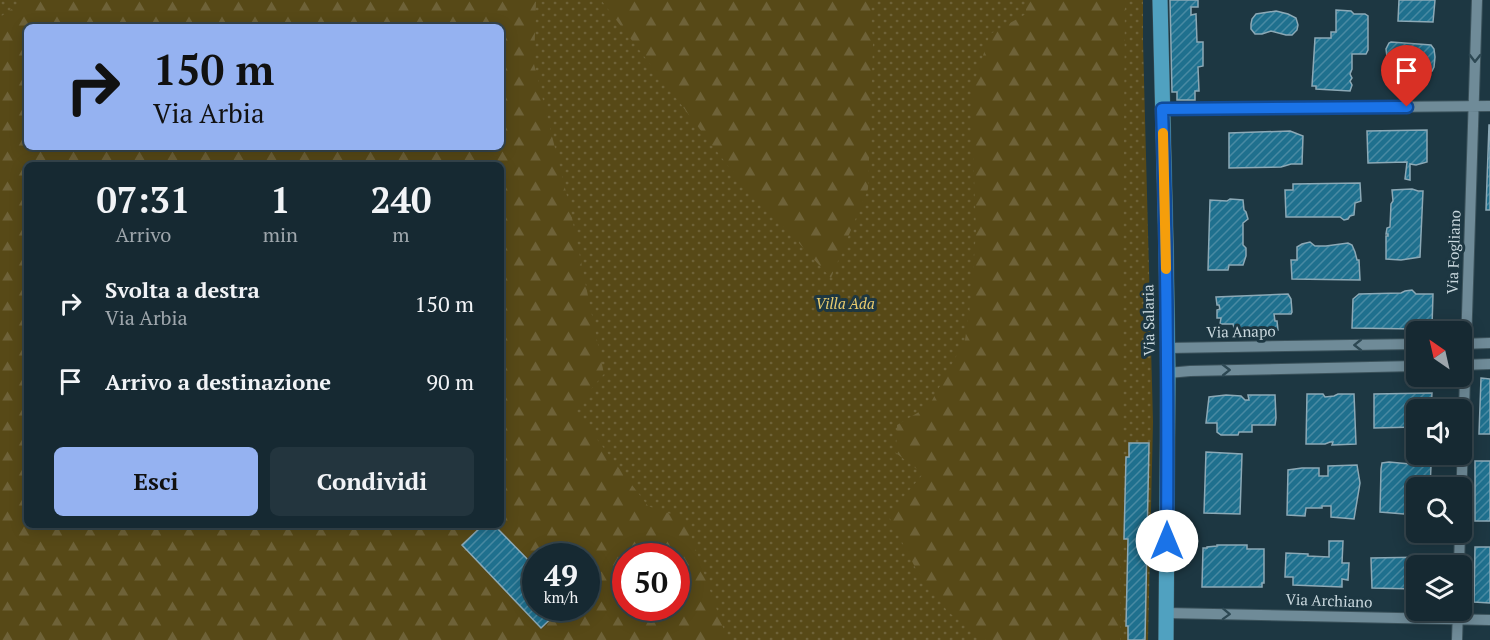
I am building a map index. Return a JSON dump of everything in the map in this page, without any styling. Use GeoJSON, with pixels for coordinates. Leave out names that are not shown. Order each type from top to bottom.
{"type":"FeatureCollection","features":[{"type":"Feature","properties":{"kind":"main road","name":"Via Salaria"},"geometry":{"type":"LineString","coordinates":[[1160,0],[1168,348],[1166,640]]}},
{"type":"Feature","properties":{"kind":"street","name":"Via Fogliano"},"geometry":{"type":"LineString","coordinates":[[1465,321],[1477,0]]}},
{"type":"Feature","properties":{"kind":"street"},"geometry":{"type":"LineString","coordinates":[[1162,109],[1490,106]]}},
{"type":"Feature","properties":{"kind":"street"},"geometry":{"type":"LineString","coordinates":[[1472,344],[1490,343]]}},
{"type":"Feature","properties":{"kind":"street","name":"Via Anapo"},"geometry":{"type":"LineString","coordinates":[[1168,348],[1406,344]]}},
{"type":"Feature","properties":{"kind":"street"},"geometry":{"type":"LineString","coordinates":[[1315,368],[1316,346]]}},
{"type":"Feature","properties":{"kind":"street"},"geometry":{"type":"LineString","coordinates":[[1472,365],[1490,364]]}},
{"type":"Feature","properties":{"kind":"street"},"geometry":{"type":"LineString","coordinates":[[1168,373],[1406,366]]}},
{"type":"Feature","properties":{"kind":"street","name":"Via Fogliano"},"geometry":{"type":"LineString","coordinates":[[1461,477],[1463,387]]}},
{"type":"Feature","properties":{"kind":"street","name":"Via Archiano"},"geometry":{"type":"LineString","coordinates":[[1167,613],[1406,615]]}},
{"type":"Feature","properties":{"kind":"street","name":"Via Archiano"},"geometry":{"type":"LineString","coordinates":[[1472,617],[1490,620]]}},
{"type":"Feature","properties":{"kind":"street"},"geometry":{"type":"LineString","coordinates":[[1457,621],[1457,640]]}},
{"type":"Feature","properties":{"kind":"green space","name":"Villa Ada"},"geometry":{"type":"Polygon","coordinates":[[[0,0],[1143,0],[1153,422],[1148,640],[0,640],[0,0]]]}},
{"type":"Feature","properties":{"kind":"green space"},"geometry":{"type":"Polygon","coordinates":[[[20,0],[559,0],[536,2],[534,64],[570,208],[604,374],[574,409],[648,506],[685,519],[725,633],[725,640],[0,640],[0,17],[18,5],[20,0]]]}},
{"type":"Feature","properties":{"kind":"green space"},"geometry":{"type":"Polygon","coordinates":[[[601,0],[870,0],[873,44],[868,189],[831,278],[728,166],[601,0]]]}},
{"type":"Feature","properties":{"kind":"green space"},"geometry":{"type":"Polygon","coordinates":[[[1026,0],[1125,0],[1120,640],[986,640],[948,612],[916,569],[888,515],[923,474],[896,453],[897,425],[929,406],[965,340],[971,299],[976,231],[971,93],[990,34],[1026,14],[1026,0]]]}},
{"type":"Feature","properties":{"kind":"building"},"geometry":{"type":"Polygon","coordinates":[[[1170,0],[1198,0],[1198,7],[1191,7],[1191,15],[1196,14],[1197,42],[1203,42],[1203,66],[1198,67],[1199,91],[1195,91],[1195,100],[1177,100],[1177,92],[1172,92],[1170,0]]]}},
{"type":"Feature","properties":{"kind":"building"},"geometry":{"type":"Polygon","coordinates":[[[1399,0],[1435,0],[1433,22],[1398,21],[1399,0]]]}},
{"type":"Feature","properties":{"kind":"building"},"geometry":{"type":"Polygon","coordinates":[[[1336,10],[1368,16],[1368,50],[1366,54],[1352,54],[1350,91],[1316,89],[1316,86],[1312,86],[1315,38],[1331,38],[1331,32],[1336,32],[1336,10]]]}},
{"type":"Feature","properties":{"kind":"building"},"geometry":{"type":"Polygon","coordinates":[[[1276,11],[1296,18],[1297,30],[1292,35],[1271,31],[1255,34],[1251,29],[1251,24],[1256,14],[1276,11]]]}},
{"type":"Feature","properties":{"kind":"building"},"geometry":{"type":"Polygon","coordinates":[[[1391,42],[1431,45],[1435,57],[1432,71],[1423,73],[1414,86],[1388,83],[1386,49],[1391,42]]]}},
{"type":"Feature","properties":{"kind":"building"},"geometry":{"type":"Polygon","coordinates":[[[1489,125],[1490,210],[1486,210],[1489,125]]]}},
{"type":"Feature","properties":{"kind":"building"},"geometry":{"type":"Polygon","coordinates":[[[1427,130],[1427,162],[1410,164],[1410,180],[1405,179],[1407,162],[1368,163],[1367,131],[1427,130]]]}},
{"type":"Feature","properties":{"kind":"building"},"geometry":{"type":"Polygon","coordinates":[[[1290,131],[1303,136],[1302,164],[1281,167],[1229,168],[1229,133],[1290,131]]]}},
{"type":"Feature","properties":{"kind":"building"},"geometry":{"type":"Polygon","coordinates":[[[1360,183],[1361,201],[1355,203],[1354,215],[1348,219],[1286,217],[1285,190],[1293,190],[1293,184],[1360,183]]]}},
{"type":"Feature","properties":{"kind":"building"},"geometry":{"type":"Polygon","coordinates":[[[1392,190],[1423,191],[1420,257],[1401,260],[1386,259],[1386,236],[1388,234],[1386,234],[1387,228],[1390,227],[1392,190]]]}},
{"type":"Feature","properties":{"kind":"building"},"geometry":{"type":"Polygon","coordinates":[[[1230,199],[1243,200],[1248,219],[1243,223],[1243,245],[1246,248],[1246,256],[1243,265],[1229,265],[1228,270],[1208,270],[1210,200],[1227,201],[1230,199]]]}},
{"type":"Feature","properties":{"kind":"building"},"geometry":{"type":"Polygon","coordinates":[[[1310,242],[1315,246],[1348,243],[1352,245],[1357,260],[1359,260],[1360,280],[1292,279],[1291,260],[1297,260],[1297,247],[1310,242]]]}},
{"type":"Feature","properties":{"kind":"building"},"geometry":{"type":"Polygon","coordinates":[[[1412,290],[1416,294],[1433,294],[1432,321],[1406,321],[1406,329],[1352,328],[1353,299],[1359,294],[1412,290]]]}},
{"type":"Feature","properties":{"kind":"building"},"geometry":{"type":"Polygon","coordinates":[[[1288,294],[1291,299],[1292,312],[1291,314],[1274,314],[1278,330],[1235,331],[1233,324],[1220,324],[1221,318],[1217,318],[1217,310],[1220,309],[1216,297],[1288,294]]]}},
{"type":"Feature","properties":{"kind":"building"},"geometry":{"type":"Polygon","coordinates":[[[1481,378],[1490,379],[1490,434],[1479,434],[1481,378]]]}},
{"type":"Feature","properties":{"kind":"building"},"geometry":{"type":"Polygon","coordinates":[[[1432,393],[1432,399],[1406,399],[1406,427],[1374,428],[1374,394],[1432,393]]]}},
{"type":"Feature","properties":{"kind":"building"},"geometry":{"type":"Polygon","coordinates":[[[1307,394],[1323,394],[1325,397],[1354,394],[1356,444],[1332,445],[1333,442],[1330,442],[1306,444],[1307,394]]]}},
{"type":"Feature","properties":{"kind":"building"},"geometry":{"type":"Polygon","coordinates":[[[1248,395],[1275,395],[1275,425],[1252,425],[1252,432],[1221,435],[1217,432],[1217,423],[1206,423],[1209,397],[1241,396],[1249,400],[1248,395]]]}},
{"type":"Feature","properties":{"kind":"building"},"geometry":{"type":"Polygon","coordinates":[[[1129,443],[1149,443],[1145,640],[1128,640],[1128,626],[1126,626],[1128,539],[1124,539],[1126,457],[1129,457],[1129,443]]]}},
{"type":"Feature","properties":{"kind":"building"},"geometry":{"type":"Polygon","coordinates":[[[1206,452],[1242,454],[1240,514],[1204,513],[1206,452]]]}},
{"type":"Feature","properties":{"kind":"building"},"geometry":{"type":"Polygon","coordinates":[[[1475,461],[1490,461],[1490,521],[1475,521],[1475,461]]]}},
{"type":"Feature","properties":{"kind":"building"},"geometry":{"type":"Polygon","coordinates":[[[1382,463],[1431,466],[1430,477],[1406,477],[1406,514],[1380,512],[1382,463]]]}},
{"type":"Feature","properties":{"kind":"building"},"geometry":{"type":"Polygon","coordinates":[[[1357,465],[1360,483],[1354,519],[1331,517],[1331,506],[1306,508],[1305,516],[1287,515],[1288,470],[1319,468],[1319,476],[1328,476],[1328,466],[1357,465]]]}},
{"type":"Feature","properties":{"kind":"building"},"geometry":{"type":"Polygon","coordinates":[[[480,528],[497,528],[522,554],[522,608],[462,545],[480,528]]]}},
{"type":"Feature","properties":{"kind":"building"},"geometry":{"type":"Polygon","coordinates":[[[1329,541],[1343,541],[1342,563],[1349,563],[1348,580],[1342,579],[1342,587],[1293,585],[1293,577],[1285,577],[1286,553],[1329,557],[1329,541]]]}},
{"type":"Feature","properties":{"kind":"building"},"geometry":{"type":"Polygon","coordinates":[[[1217,545],[1247,545],[1247,549],[1264,549],[1262,587],[1202,587],[1203,548],[1217,545]]]}},
{"type":"Feature","properties":{"kind":"building"},"geometry":{"type":"Polygon","coordinates":[[[1475,547],[1490,547],[1490,603],[1474,602],[1475,547]]]}},
{"type":"Feature","properties":{"kind":"building"},"geometry":{"type":"Polygon","coordinates":[[[1406,557],[1406,589],[1372,588],[1371,558],[1406,557]]]}},
{"type":"Feature","properties":{"kind":"building"},"geometry":{"type":"Polygon","coordinates":[[[534,621],[548,621],[541,628],[534,621]]]}},
{"type":"Feature","properties":{"kind":"slow traffic"},"geometry":{"type":"LineString","coordinates":[[1163,133],[1166,269]]}},
{"type":"Feature","properties":{"kind":"route"},"geometry":{"type":"LineString","coordinates":[[1167,541],[1168,348],[1162,109],[1407,107]]}}]}
